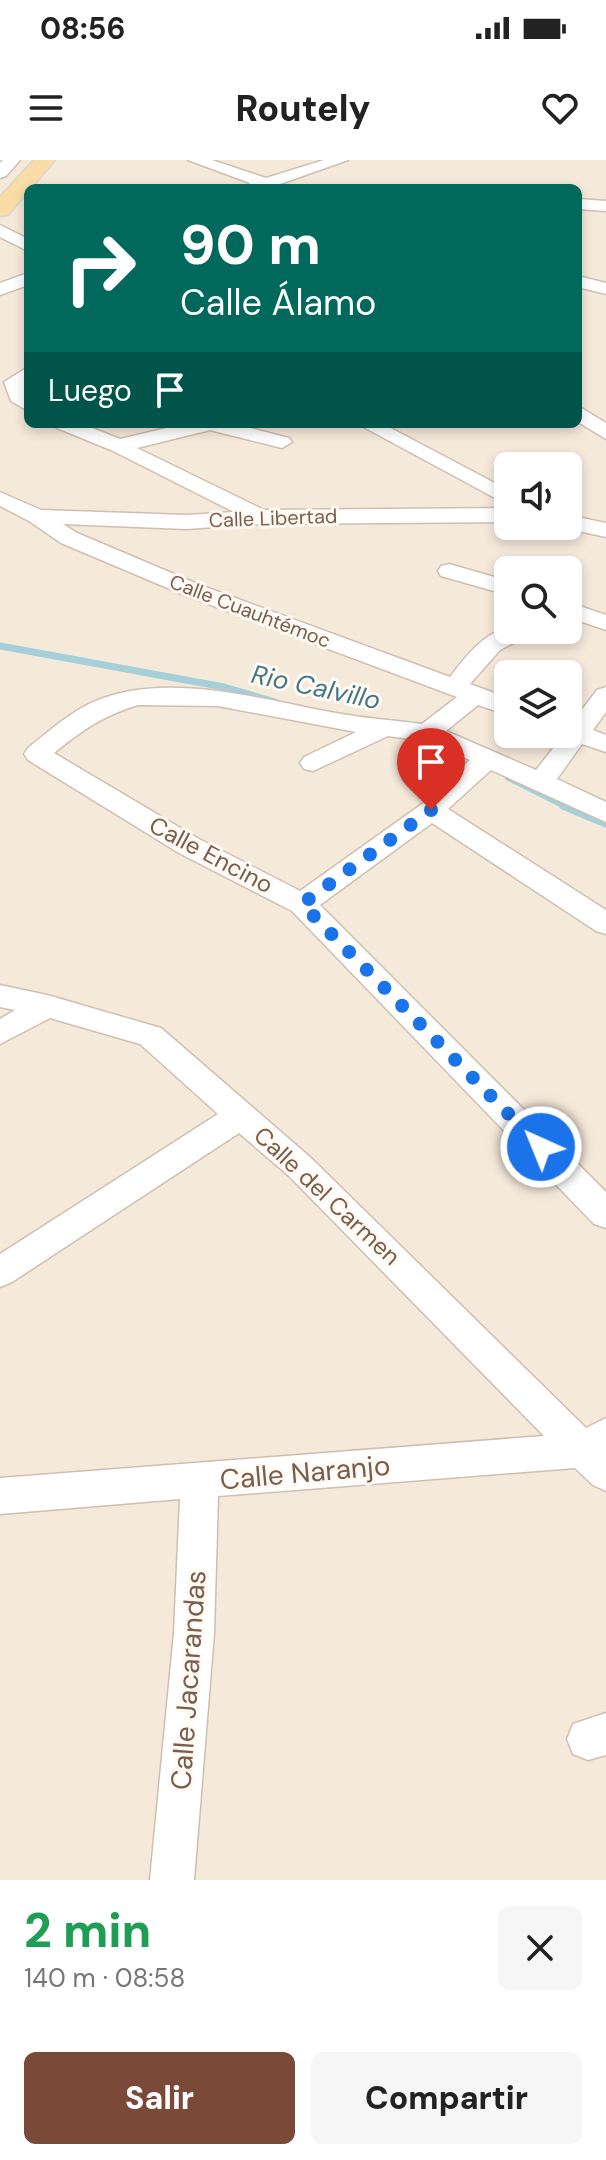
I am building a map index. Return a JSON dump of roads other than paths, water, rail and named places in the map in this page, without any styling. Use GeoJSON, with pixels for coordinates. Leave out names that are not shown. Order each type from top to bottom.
{"type":"FeatureCollection","features":[{"type":"Feature","properties":{"kind":"main road"},"geometry":{"type":"LineString","coordinates":[[0,210],[45,160]]}},
{"type":"Feature","properties":{"kind":"street"},"geometry":{"type":"LineString","coordinates":[[0,173],[12,160]]}},
{"type":"Feature","properties":{"kind":"street"},"geometry":{"type":"LineString","coordinates":[[196,160],[260,184]]}},
{"type":"Feature","properties":{"kind":"street"},"geometry":{"type":"LineString","coordinates":[[271,184],[340,160]]}},
{"type":"Feature","properties":{"kind":"street"},"geometry":{"type":"LineString","coordinates":[[582,204],[606,206]]}},
{"type":"Feature","properties":{"kind":"street"},"geometry":{"type":"LineString","coordinates":[[0,230],[24,244]]}},
{"type":"Feature","properties":{"kind":"street"},"geometry":{"type":"LineString","coordinates":[[0,290],[24,280]]}},
{"type":"Feature","properties":{"kind":"street"},"geometry":{"type":"LineString","coordinates":[[582,282],[606,289]]}},
{"type":"Feature","properties":{"kind":"street"},"geometry":{"type":"LineString","coordinates":[[24,376],[14,382],[18,397],[24,402]]}},
{"type":"Feature","properties":{"kind":"street"},"geometry":{"type":"LineString","coordinates":[[582,415],[606,433]]}},
{"type":"Feature","properties":{"kind":"street"},"geometry":{"type":"LineString","coordinates":[[74,428],[118,446],[260,517]]}},
{"type":"Feature","properties":{"kind":"street"},"geometry":{"type":"LineString","coordinates":[[118,446],[193,428]]}},
{"type":"Feature","properties":{"kind":"street"},"geometry":{"type":"LineString","coordinates":[[226,428],[282,442]]}},
{"type":"Feature","properties":{"kind":"street"},"geometry":{"type":"LineString","coordinates":[[375,428],[494,492]]}},
{"type":"Feature","properties":{"kind":"street","name":"Calle Cuauhtémoc"},"geometry":{"type":"LineString","coordinates":[[0,498],[37,516],[69,538],[192,590],[494,701]]}},
{"type":"Feature","properties":{"kind":"street","name":"Calle Libertad"},"geometry":{"type":"LineString","coordinates":[[37,516],[186,522],[260,517],[494,515]]}},
{"type":"Feature","properties":{"kind":"street"},"geometry":{"type":"LineString","coordinates":[[582,525],[606,530]]}},
{"type":"Feature","properties":{"kind":"street"},"geometry":{"type":"LineString","coordinates":[[449,571],[494,584]]}},
{"type":"Feature","properties":{"kind":"street"},"geometry":{"type":"LineString","coordinates":[[427,733],[466,690],[477,656],[494,642]]}},
{"type":"Feature","properties":{"kind":"street","name":"Calle Encino"},"geometry":{"type":"LineString","coordinates":[[388,726],[335,721],[218,698],[161,695],[137,697],[103,707],[76,722],[37,754],[189,846],[302,904],[606,1214]]}},
{"type":"Feature","properties":{"kind":"street"},"geometry":{"type":"LineString","coordinates":[[582,721],[606,695]]}},
{"type":"Feature","properties":{"kind":"street"},"geometry":{"type":"LineString","coordinates":[[313,763],[388,726],[454,742],[606,813]]}},
{"type":"Feature","properties":{"kind":"street"},"geometry":{"type":"LineString","coordinates":[[582,736],[606,744]]}},
{"type":"Feature","properties":{"kind":"street"},"geometry":{"type":"LineString","coordinates":[[541,782],[562,748]]}},
{"type":"Feature","properties":{"kind":"street"},"geometry":{"type":"LineString","coordinates":[[302,904],[431,810],[487,759]]}},
{"type":"Feature","properties":{"kind":"street"},"geometry":{"type":"LineString","coordinates":[[431,810],[606,924]]}},
{"type":"Feature","properties":{"kind":"street","name":"Calle del Carmen"},"geometry":{"type":"LineString","coordinates":[[0,996],[47,1006],[150,1036],[300,1167],[598,1453]]}},
{"type":"Feature","properties":{"kind":"street"},"geometry":{"type":"LineString","coordinates":[[0,1033],[47,1006]]}},
{"type":"Feature","properties":{"kind":"street"},"geometry":{"type":"LineString","coordinates":[[0,1272],[241,1115]]}},
{"type":"Feature","properties":{"kind":"street","name":"Calle Naranjo"},"geometry":{"type":"LineString","coordinates":[[0,1496],[598,1453]]}},
{"type":"Feature","properties":{"kind":"street","name":"Calle Jacarandas"},"geometry":{"type":"LineString","coordinates":[[172,1880],[194,1633],[200,1480]]}},
{"type":"Feature","properties":{"kind":"waterway","name":"Rio Calvillo"},"geometry":{"type":"LineString","coordinates":[[0,646],[224,687],[275,702]]}},
{"type":"Feature","properties":{"kind":"waterway","name":"Rio Calvillo"},"geometry":{"type":"LineString","coordinates":[[508,777],[568,807]]}},
{"type":"Feature","properties":{"kind":"waterway","name":"Rio Calvillo"},"geometry":{"type":"LineString","coordinates":[[563,805],[606,823]]}}]}
